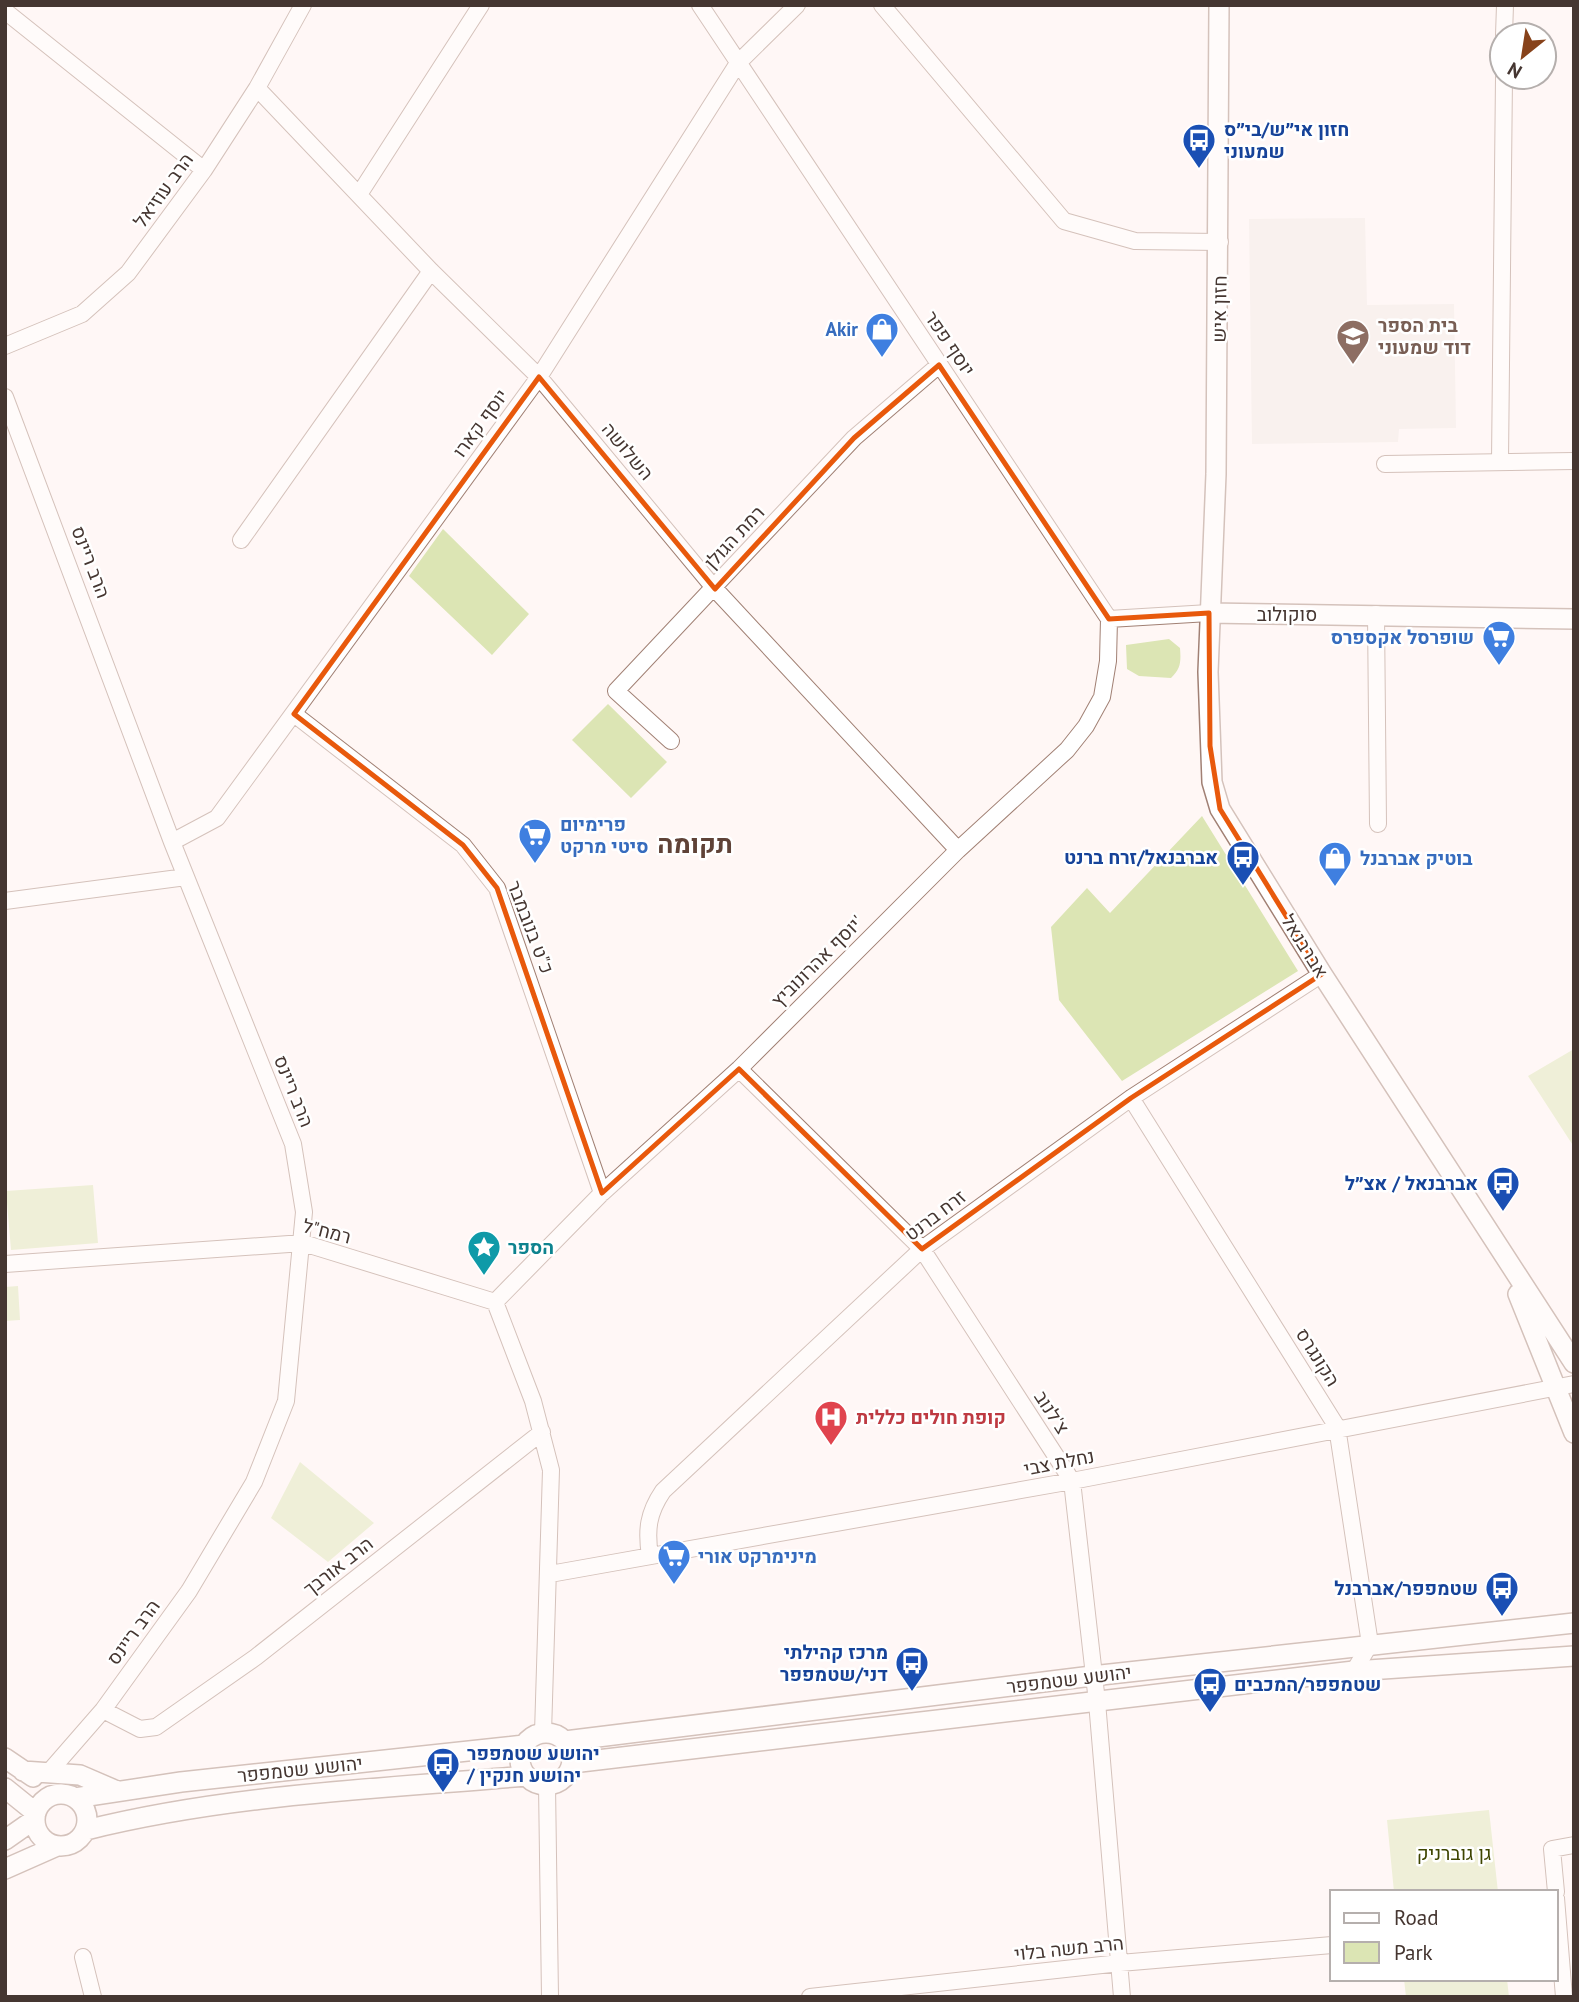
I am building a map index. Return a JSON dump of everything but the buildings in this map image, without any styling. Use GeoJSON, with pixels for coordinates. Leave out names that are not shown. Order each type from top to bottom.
{"type":"FeatureCollection","features":[{"type":"Feature","properties":{"kind":"street","name":"הרב עוזיאל"},"geometry":{"type":"LineString","coordinates":[[5,346],[82,314],[128,273],[204,170],[257,88],[303,5]]}},
{"type":"Feature","properties":{"kind":"street"},"geometry":{"type":"LineString","coordinates":[[360,193],[481,5]]}},
{"type":"Feature","properties":{"kind":"street","name":"יוסף פפר"},"geometry":{"type":"LineString","coordinates":[[700,5],[1109,620]]}},
{"type":"Feature","properties":{"kind":"street","name":"יוסף קארו"},"geometry":{"type":"LineString","coordinates":[[172,842],[217,818],[539,377],[738,63],[797,5]]}},
{"type":"Feature","properties":{"kind":"street"},"geometry":{"type":"LineString","coordinates":[[882,5],[1064,221],[1135,241],[1220,242]]}},
{"type":"Feature","properties":{"kind":"street","name":"חזון איש"},"geometry":{"type":"LineString","coordinates":[[1209,613],[1216,474],[1220,242],[1219,5]]}},
{"type":"Feature","properties":{"kind":"street"},"geometry":{"type":"LineString","coordinates":[[5,10],[204,170]]}},
{"type":"Feature","properties":{"kind":"street","name":"השלושה"},"geometry":{"type":"LineString","coordinates":[[257,88],[360,193],[431,271],[539,377],[715,589],[958,850]]}},
{"type":"Feature","properties":{"kind":"street"},"geometry":{"type":"LineString","coordinates":[[1500,461],[1504,91]]}},
{"type":"Feature","properties":{"kind":"street"},"geometry":{"type":"LineString","coordinates":[[241,540],[431,271]]}},
{"type":"Feature","properties":{"kind":"street","name":"רמת הגולן"},"geometry":{"type":"LineString","coordinates":[[671,741],[616,691],[715,589],[854,438],[939,365]]}},
{"type":"Feature","properties":{"kind":"street","name":"הרב ריינס"},"geometry":{"type":"LineString","coordinates":[[5,397],[172,842],[293,1144],[304,1212],[286,1401],[254,1482],[189,1591],[103,1710],[49,1772]]}},
{"type":"Feature","properties":{"kind":"street"},"geometry":{"type":"LineString","coordinates":[[1385,464],[1574,461]]}},
{"type":"Feature","properties":{"kind":"street"},"geometry":{"type":"LineString","coordinates":[[1109,620],[1209,613]]}},
{"type":"Feature","properties":{"kind":"street","name":"סוקולוב"},"geometry":{"type":"LineString","coordinates":[[1209,613],[1574,619]]}},
{"type":"Feature","properties":{"kind":"street","name":"אברבנאל"},"geometry":{"type":"LineString","coordinates":[[1209,613],[1212,782],[1220,809],[1322,974],[1574,1363]]}},
{"type":"Feature","properties":{"kind":"street"},"geometry":{"type":"LineString","coordinates":[[1376,614],[1378,824]]}},
{"type":"Feature","properties":{"kind":"street","name":"יוסף אהרונוביץ'"},"geometry":{"type":"LineString","coordinates":[[495,1302],[602,1193],[739,1069],[958,850],[1067,750],[1086,726],[1102,697],[1108,661],[1109,620]]}},
{"type":"Feature","properties":{"kind":"street","name":"כ\"ט בנובמבר"},"geometry":{"type":"LineString","coordinates":[[294,714],[463,845],[497,888],[602,1193]]}},
{"type":"Feature","properties":{"kind":"street"},"geometry":{"type":"LineString","coordinates":[[5,901],[186,877]]}},
{"type":"Feature","properties":{"kind":"street","name":"זרח ברנט"},"geometry":{"type":"LineString","coordinates":[[650,1556],[648,1522],[653,1506],[663,1491],[922,1249],[1131,1098],[1322,974]]}},
{"type":"Feature","properties":{"kind":"street","name":"צ'לנוב"},"geometry":{"type":"LineString","coordinates":[[739,1069],[922,1249],[1072,1481],[1097,1702],[1122,1997]]}},
{"type":"Feature","properties":{"kind":"street","name":"הקונגרס"},"geometry":{"type":"LineString","coordinates":[[1131,1098],[1338,1427],[1370,1644]]}},
{"type":"Feature","properties":{"kind":"street","name":"רמח\"ל"},"geometry":{"type":"LineString","coordinates":[[5,1264],[303,1243],[495,1302]]}},
{"type":"Feature","properties":{"kind":"street","name":"אברבנאל"},"geometry":{"type":"LineString","coordinates":[[1499,1248],[1566,1386],[1574,1433]]}},
{"type":"Feature","properties":{"kind":"street"},"geometry":{"type":"LineString","coordinates":[[495,1302],[542,1432],[551,1470],[550,1574],[543,1733]]}},
{"type":"Feature","properties":{"kind":"street","name":"נחלת צבי"},"geometry":{"type":"LineString","coordinates":[[550,1574],[1072,1481],[1338,1427],[1566,1386]]}},
{"type":"Feature","properties":{"kind":"street","name":"הרב אורבך"},"geometry":{"type":"LineString","coordinates":[[103,1710],[140,1729],[156,1727],[256,1657],[542,1432]]}},
{"type":"Feature","properties":{"kind":"street","name":"יהושע שטמפפר"},"geometry":{"type":"LineString","coordinates":[[565,1741],[1092,1676],[1574,1623]]}},
{"type":"Feature","properties":{"kind":"street"},"geometry":{"type":"LineString","coordinates":[[1354,1671],[1370,1644]]}},
{"type":"Feature","properties":{"kind":"street","name":"יהושע שטמפפר"},"geometry":{"type":"LineString","coordinates":[[572,1763],[1354,1671],[1574,1656]]}},
{"type":"Feature","properties":{"kind":"street"},"geometry":{"type":"LineString","coordinates":[[543,1733],[559,1736],[565,1741],[572,1755],[572,1763],[563,1779],[547,1785],[536,1783],[526,1776],[520,1764],[524,1745],[543,1733]]}},
{"type":"Feature","properties":{"kind":"street","name":"יהושע שטמפפר"},"geometry":{"type":"LineString","coordinates":[[67,1796],[524,1745]]}},
{"type":"Feature","properties":{"kind":"street"},"geometry":{"type":"LineString","coordinates":[[5,1758],[67,1796],[86,1812],[86,1829],[75,1843],[57,1846],[5,1870]]}},
{"type":"Feature","properties":{"kind":"street"},"geometry":{"type":"LineString","coordinates":[[23,1771],[80,1775],[117,1791]]}},
{"type":"Feature","properties":{"kind":"street","name":"יהושע שטמפפר"},"geometry":{"type":"LineString","coordinates":[[86,1829],[145,1815],[212,1804],[526,1776]]}},
{"type":"Feature","properties":{"kind":"street"},"geometry":{"type":"LineString","coordinates":[[547,1785],[550,1997]]}},
{"type":"Feature","properties":{"kind":"street"},"geometry":{"type":"LineString","coordinates":[[5,1788],[36,1816],[39,1834],[57,1846]]}},
{"type":"Feature","properties":{"kind":"street"},"geometry":{"type":"LineString","coordinates":[[5,1840],[36,1816],[44,1800],[67,1796]]}},
{"type":"Feature","properties":{"kind":"street"},"geometry":{"type":"LineString","coordinates":[[1556,1890],[1552,1849],[1574,1845]]}},
{"type":"Feature","properties":{"kind":"street"},"geometry":{"type":"LineString","coordinates":[[1558,1923],[1564,1997]]}},
{"type":"Feature","properties":{"kind":"street","name":"הרב משה בלוי"},"geometry":{"type":"LineString","coordinates":[[810,1997],[1119,1963],[1330,1945]]}},
{"type":"Feature","properties":{"kind":"street"},"geometry":{"type":"LineString","coordinates":[[83,1957],[93,1997]]}},
{"type":"Feature","properties":{"kind":"highlighted area"},"geometry":{"type":"Polygon","coordinates":[[[939,365],[1109,619],[1209,613],[1210,746],[1220,809],[1322,974],[1131,1098],[922,1249],[739,1069],[602,1193],[497,888],[463,845],[294,714],[539,377],[715,589],[854,438],[939,365]]]}},
{"type":"Feature","properties":{"kind":"shaded area","name":"בית הספר דוד שמעוני"},"geometry":{"type":"Polygon","coordinates":[[[1365,218],[1367,305],[1454,304],[1456,428],[1399,429],[1398,442],[1252,444],[1249,219],[1365,218]]]}},
{"type":"Feature","properties":{"kind":"green space"},"geometry":{"type":"Polygon","coordinates":[[[443,529],[529,614],[492,655],[409,576],[443,529]]]}},
{"type":"Feature","properties":{"kind":"green space"},"geometry":{"type":"Polygon","coordinates":[[[1169,639],[1180,648],[1179,668],[1171,678],[1139,676],[1127,669],[1126,645],[1169,639]]]}},
{"type":"Feature","properties":{"kind":"green space"},"geometry":{"type":"Polygon","coordinates":[[[608,704],[667,762],[631,798],[572,740],[608,704]]]}},
{"type":"Feature","properties":{"kind":"green space"},"geometry":{"type":"Polygon","coordinates":[[[1202,816],[1298,971],[1122,1081],[1059,1000],[1051,927],[1087,888],[1110,913],[1202,816]]]}},
{"type":"Feature","properties":{"kind":"green space"},"geometry":{"type":"Polygon","coordinates":[[[1574,1049],[1574,1147],[1528,1076],[1574,1049]]]}},
{"type":"Feature","properties":{"kind":"green space"},"geometry":{"type":"Polygon","coordinates":[[[93,1185],[98,1243],[11,1250],[6,1191],[93,1185]]]}},
{"type":"Feature","properties":{"kind":"green space"},"geometry":{"type":"Polygon","coordinates":[[[18,1286],[20,1320],[5,1321],[5,1287],[18,1286]]]}},
{"type":"Feature","properties":{"kind":"green space"},"geometry":{"type":"Polygon","coordinates":[[[300,1462],[374,1523],[328,1562],[271,1518],[300,1462]]]}},
{"type":"Feature","properties":{"kind":"green space","name":"גן גוברניק"},"geometry":{"type":"Polygon","coordinates":[[[1489,1810],[1498,1890],[1394,1890],[1387,1820],[1489,1810]]]}},
{"type":"Feature","properties":{"kind":"green space"},"geometry":{"type":"Polygon","coordinates":[[[1404,1981],[1507,1981],[1509,1997],[1406,1997],[1404,1981]]]}},
{"type":"Feature","properties":{"kind":"place","name":"חזון אי״ש/בי״ס שמעוני"},"geometry":{"type":"Point","coordinates":[1199,170]}},
{"type":"Feature","properties":{"kind":"place","name":"Akir"},"geometry":{"type":"Point","coordinates":[882,359]}},
{"type":"Feature","properties":{"kind":"place","name":"בית הספר דוד שמעוני"},"geometry":{"type":"Point","coordinates":[1353,366]}},
{"type":"Feature","properties":{"kind":"place","name":"שופרסל אקספרס"},"geometry":{"type":"Point","coordinates":[1499,667]}},
{"type":"Feature","properties":{"kind":"place","name":"פרימיום סיטי מרקט"},"geometry":{"type":"Point","coordinates":[535,865]}},
{"type":"Feature","properties":{"kind":"place","name":"אברבנאל/זרח ברנט"},"geometry":{"type":"Point","coordinates":[1243,887]}},
{"type":"Feature","properties":{"kind":"place","name":"בוטיק אברבנל"},"geometry":{"type":"Point","coordinates":[1335,888]}},
{"type":"Feature","properties":{"kind":"place","name":"אברבנאל / אצ״ל"},"geometry":{"type":"Point","coordinates":[1503,1213]}},
{"type":"Feature","properties":{"kind":"place","name":"הספר"},"geometry":{"type":"Point","coordinates":[484,1277]}},
{"type":"Feature","properties":{"kind":"place","name":"קופת חולים כללית"},"geometry":{"type":"Point","coordinates":[831,1447]}},
{"type":"Feature","properties":{"kind":"place","name":"מינימרקט אורי"},"geometry":{"type":"Point","coordinates":[674,1586]}},
{"type":"Feature","properties":{"kind":"place","name":"שטמפפר/אברבנל"},"geometry":{"type":"Point","coordinates":[1502,1618]}},
{"type":"Feature","properties":{"kind":"place","name":"מרכז קהילתי דני/שטמפפר"},"geometry":{"type":"Point","coordinates":[912,1693]}},
{"type":"Feature","properties":{"kind":"place","name":"שטמפפר/המכבים"},"geometry":{"type":"Point","coordinates":[1210,1714]}},
{"type":"Feature","properties":{"kind":"place","name":"יהושע שטמפפר / יהושע חנקין"},"geometry":{"type":"Point","coordinates":[443,1794]}},
{"type":"Feature","properties":{"kind":"district","name":"תקומה"},"geometry":{"type":"Point","coordinates":[695,843]}}]}
